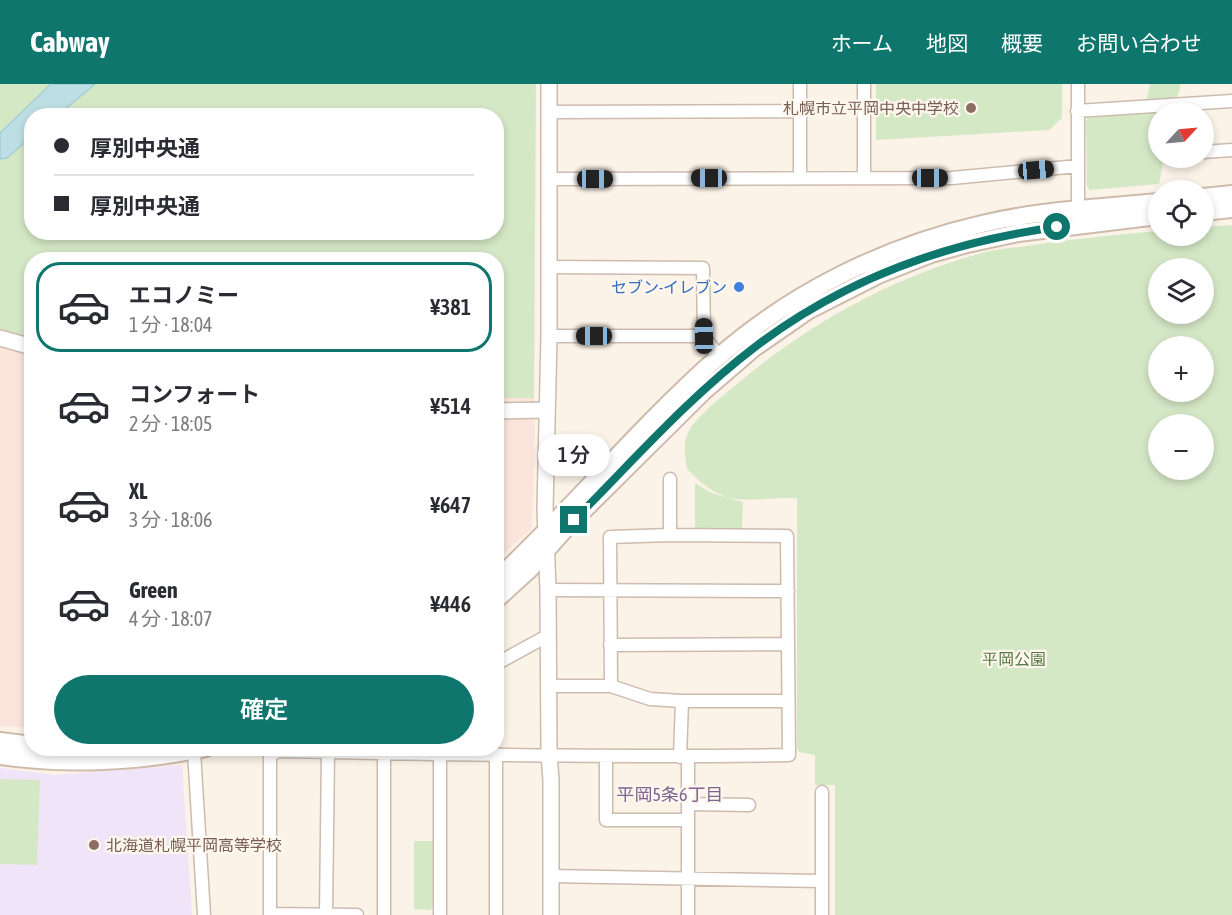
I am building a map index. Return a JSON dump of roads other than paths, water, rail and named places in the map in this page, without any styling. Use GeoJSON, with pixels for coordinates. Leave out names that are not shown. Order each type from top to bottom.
{"type":"FeatureCollection","features":[{"type":"Feature","properties":{"kind":"main road"},"geometry":{"type":"LineString","coordinates":[[1214,196],[1232,194]]}},
{"type":"Feature","properties":{"kind":"main road"},"geometry":{"type":"LineString","coordinates":[[504,592],[703,392],[754,348],[809,310],[855,285],[931,254],[1078,217],[1148,204]]}},
{"type":"Feature","properties":{"kind":"main road"},"geometry":{"type":"LineString","coordinates":[[1214,211],[1232,209]]}},
{"type":"Feature","properties":{"kind":"main road"},"geometry":{"type":"LineString","coordinates":[[504,572],[546,533],[567,508],[668,405],[719,357],[802,296],[830,280],[898,249],[983,223],[1038,214],[1078,217],[1148,216]]}},
{"type":"Feature","properties":{"kind":"main road"},"geometry":{"type":"LineString","coordinates":[[0,741],[24,744]]}},
{"type":"Feature","properties":{"kind":"main road"},"geometry":{"type":"LineString","coordinates":[[0,756],[84,762],[142,756]]}},
{"type":"Feature","properties":{"kind":"street"},"geometry":{"type":"LineString","coordinates":[[549,84],[546,533],[551,915]]}},
{"type":"Feature","properties":{"kind":"street"},"geometry":{"type":"LineString","coordinates":[[800,84],[800,177]]}},
{"type":"Feature","properties":{"kind":"street"},"geometry":{"type":"LineString","coordinates":[[864,84],[864,178]]}},
{"type":"Feature","properties":{"kind":"street"},"geometry":{"type":"LineString","coordinates":[[1078,84],[1078,217]]}},
{"type":"Feature","properties":{"kind":"street"},"geometry":{"type":"LineString","coordinates":[[1214,104],[1232,101]]}},
{"type":"Feature","properties":{"kind":"street"},"geometry":{"type":"LineString","coordinates":[[1077,111],[1148,110]]}},
{"type":"Feature","properties":{"kind":"street"},"geometry":{"type":"LineString","coordinates":[[549,111],[800,111]]}},
{"type":"Feature","properties":{"kind":"street"},"geometry":{"type":"LineString","coordinates":[[1214,151],[1232,150]]}},
{"type":"Feature","properties":{"kind":"street"},"geometry":{"type":"LineString","coordinates":[[549,179],[952,178],[1078,166]]}},
{"type":"Feature","properties":{"kind":"street"},"geometry":{"type":"LineString","coordinates":[[549,267],[703,268],[704,336],[719,357]]}},
{"type":"Feature","properties":{"kind":"street"},"geometry":{"type":"LineString","coordinates":[[549,336],[704,336]]}},
{"type":"Feature","properties":{"kind":"street"},"geometry":{"type":"LineString","coordinates":[[0,338],[24,345]]}},
{"type":"Feature","properties":{"kind":"street"},"geometry":{"type":"LineString","coordinates":[[504,411],[547,410]]}},
{"type":"Feature","properties":{"kind":"street"},"geometry":{"type":"LineString","coordinates":[[670,479],[670,535]]}},
{"type":"Feature","properties":{"kind":"street"},"geometry":{"type":"LineString","coordinates":[[504,754],[606,757],[789,755],[787,536],[609,537],[611,686]]}},
{"type":"Feature","properties":{"kind":"street"},"geometry":{"type":"LineString","coordinates":[[548,590],[788,591]]}},
{"type":"Feature","properties":{"kind":"street"},"geometry":{"type":"LineString","coordinates":[[504,660],[548,636]]}},
{"type":"Feature","properties":{"kind":"street"},"geometry":{"type":"LineString","coordinates":[[610,645],[788,644]]}},
{"type":"Feature","properties":{"kind":"street"},"geometry":{"type":"LineString","coordinates":[[548,686],[611,686],[650,699],[682,701],[788,700]]}},
{"type":"Feature","properties":{"kind":"street"},"geometry":{"type":"LineString","coordinates":[[682,701],[688,804],[688,915]]}},
{"type":"Feature","properties":{"kind":"street"},"geometry":{"type":"LineString","coordinates":[[200,756],[204,915]]}},
{"type":"Feature","properties":{"kind":"street"},"geometry":{"type":"LineString","coordinates":[[270,756],[270,914],[357,915]]}},
{"type":"Feature","properties":{"kind":"street"},"geometry":{"type":"LineString","coordinates":[[326,914],[328,756]]}},
{"type":"Feature","properties":{"kind":"street"},"geometry":{"type":"LineString","coordinates":[[384,756],[384,915]]}},
{"type":"Feature","properties":{"kind":"street"},"geometry":{"type":"LineString","coordinates":[[440,915],[441,756]]}},
{"type":"Feature","properties":{"kind":"street"},"geometry":{"type":"LineString","coordinates":[[496,756],[496,915]]}},
{"type":"Feature","properties":{"kind":"street"},"geometry":{"type":"LineString","coordinates":[[606,757],[606,820],[687,820]]}},
{"type":"Feature","properties":{"kind":"street"},"geometry":{"type":"LineString","coordinates":[[822,792],[822,915]]}},
{"type":"Feature","properties":{"kind":"street"},"geometry":{"type":"LineString","coordinates":[[688,804],[749,805]]}},
{"type":"Feature","properties":{"kind":"street"},"geometry":{"type":"LineString","coordinates":[[550,876],[822,881]]}},
{"type":"Feature","properties":{"kind":"water"},"geometry":{"type":"Polygon","coordinates":[[[51,84],[95,84],[66,108],[26,108],[51,84]]]}},
{"type":"Feature","properties":{"kind":"water"},"geometry":{"type":"Polygon","coordinates":[[[24,110],[24,143],[7,158],[0,159],[0,133],[24,110]]]}},
{"type":"Feature","properties":{"kind":"place","name":"札幌市立平岡中央中学校"},"geometry":{"type":"Point","coordinates":[971,108]}},
{"type":"Feature","properties":{"kind":"place","name":"セブン-イレブン"},"geometry":{"type":"Point","coordinates":[739,287]}},
{"type":"Feature","properties":{"kind":"place","name":"北海道札幌平岡高等学校"},"geometry":{"type":"Point","coordinates":[94,845]}},
{"type":"Feature","properties":{"kind":"district","name":"平岡5条6丁目"},"geometry":{"type":"Point","coordinates":[670,794]}},
{"type":"Feature","properties":{"kind":"park label","name":"平岡公園"},"geometry":{"type":"Point","coordinates":[1014,659]}}]}
